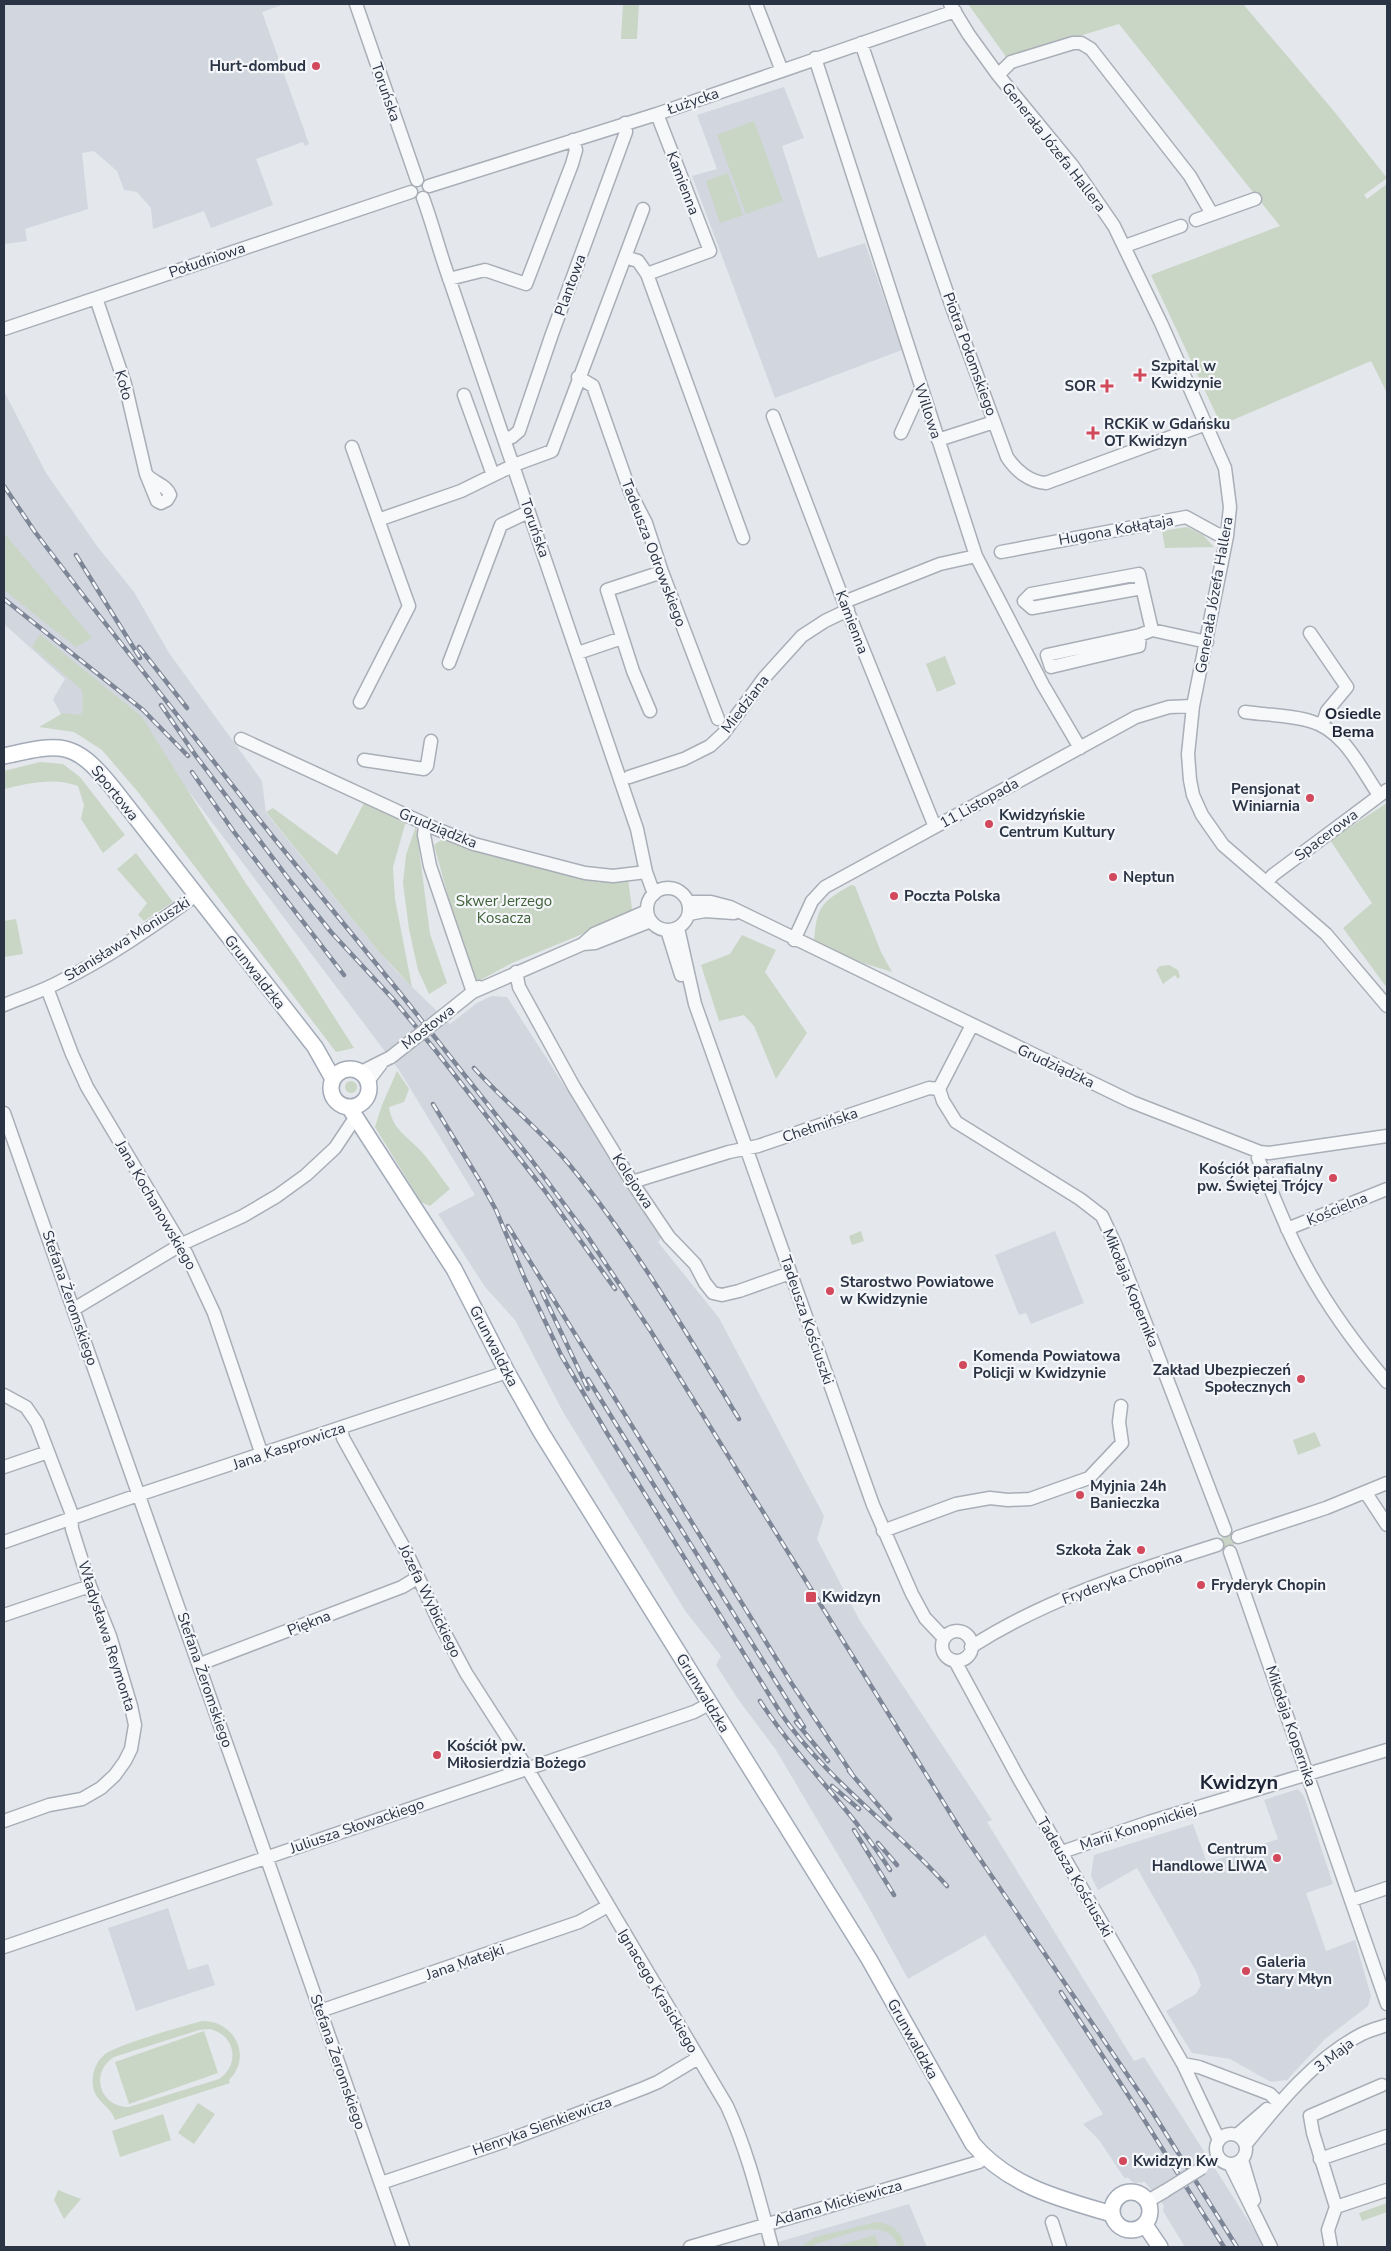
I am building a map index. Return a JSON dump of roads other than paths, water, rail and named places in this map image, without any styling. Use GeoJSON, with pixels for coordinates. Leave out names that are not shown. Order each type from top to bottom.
{"type":"FeatureCollection","features":[{"type":"Feature","properties":{"kind":"main road","name":"Sportowa"},"geometry":{"type":"LineString","coordinates":[[4,756],[30,750],[64,748],[88,759],[112,787],[195,896]]}},
{"type":"Feature","properties":{"kind":"main road","name":"Grunwaldzka"},"geometry":{"type":"LineString","coordinates":[[195,896],[337,1075]]}},
{"type":"Feature","properties":{"kind":"main road"},"geometry":{"type":"LineString","coordinates":[[355,1069],[364,1076],[369,1092],[355,1110],[335,1100],[332,1094],[337,1075],[355,1069]]}},
{"type":"Feature","properties":{"kind":"main road","name":"Grunwaldzka"},"geometry":{"type":"LineString","coordinates":[[355,1110],[371,1139],[454,1269],[507,1372],[541,1432],[864,1950],[965,2132],[984,2157],[1012,2176],[1052,2197],[1113,2209]]}},
{"type":"Feature","properties":{"kind":"main road"},"geometry":{"type":"LineString","coordinates":[[1131,2192],[1139,2193],[1148,2201],[1150,2216],[1140,2227],[1123,2229],[1114,2220],[1113,2209],[1120,2196],[1131,2192]]}},
{"type":"Feature","properties":{"kind":"main road"},"geometry":{"type":"LineString","coordinates":[[1140,2227],[1154,2247]]}},
{"type":"Feature","properties":{"kind":"main road"},"geometry":{"type":"LineString","coordinates":[[1140,2227],[1160,2247]]}},
{"type":"Feature","properties":{"kind":"street","name":"Toruńska"},"geometry":{"type":"LineString","coordinates":[[356,4],[417,180]]}},
{"type":"Feature","properties":{"kind":"street"},"geometry":{"type":"LineString","coordinates":[[756,4],[782,71]]}},
{"type":"Feature","properties":{"kind":"street","name":"Łużycka"},"geometry":{"type":"LineString","coordinates":[[429,186],[657,114],[861,43],[952,8]]}},
{"type":"Feature","properties":{"kind":"street","name":"Generała Józefa Hallera"},"geometry":{"type":"LineString","coordinates":[[952,8],[998,75],[1072,165],[1102,206],[1125,246],[1218,448],[1229,490],[1230,507],[1227,536],[1193,706],[1188,754],[1193,795],[1202,815],[1223,845],[1326,934],[1387,1006]]}},
{"type":"Feature","properties":{"kind":"street","name":"Piotra Połomskiego"},"geometry":{"type":"LineString","coordinates":[[861,43],[994,422],[1007,457],[1012,465],[1037,482],[1046,483],[1206,424]]}},
{"type":"Feature","properties":{"kind":"street"},"geometry":{"type":"LineString","coordinates":[[998,75],[1010,62],[1073,43],[1085,45],[1190,176],[1212,214]]}},
{"type":"Feature","properties":{"kind":"street","name":"Willowa"},"geometry":{"type":"LineString","coordinates":[[815,58],[976,556],[1043,684],[1080,748]]}},
{"type":"Feature","properties":{"kind":"street","name":"Kamienna"},"geometry":{"type":"LineString","coordinates":[[647,274],[710,252],[657,114]]}},
{"type":"Feature","properties":{"kind":"street","name":"Plantowa"},"geometry":{"type":"LineString","coordinates":[[505,438],[512,437],[519,431],[552,334],[626,132],[624,124]]}},
{"type":"Feature","properties":{"kind":"street"},"geometry":{"type":"LineString","coordinates":[[449,279],[485,270],[526,284],[572,164],[576,150],[573,140]]}},
{"type":"Feature","properties":{"kind":"street"},"geometry":{"type":"LineString","coordinates":[[417,180],[422,180],[429,186],[430,191],[423,198],[418,198],[411,192],[413,183],[417,180]]}},
{"type":"Feature","properties":{"kind":"street","name":"Południowa"},"geometry":{"type":"LineString","coordinates":[[4,329],[411,192]]}},
{"type":"Feature","properties":{"kind":"street","name":"Toruńska"},"geometry":{"type":"LineString","coordinates":[[423,198],[637,829],[646,872],[658,891]]}},
{"type":"Feature","properties":{"kind":"street"},"geometry":{"type":"LineString","coordinates":[[1196,220],[1255,199]]}},
{"type":"Feature","properties":{"kind":"street"},"geometry":{"type":"LineString","coordinates":[[378,520],[461,491],[514,465],[552,451],[578,377],[643,209]]}},
{"type":"Feature","properties":{"kind":"street"},"geometry":{"type":"LineString","coordinates":[[1125,246],[1181,226]]}},
{"type":"Feature","properties":{"kind":"street"},"geometry":{"type":"LineString","coordinates":[[625,257],[638,261],[647,274],[743,538]]}},
{"type":"Feature","properties":{"kind":"street","name":"Koło"},"geometry":{"type":"LineString","coordinates":[[96,298],[125,384],[146,474]]}},
{"type":"Feature","properties":{"kind":"street","name":"Tadeusza Odrowskiego"},"geometry":{"type":"LineString","coordinates":[[578,377],[593,386],[631,494],[646,523],[662,572],[718,718]]}},
{"type":"Feature","properties":{"kind":"street"},"geometry":{"type":"LineString","coordinates":[[901,433],[921,390]]}},
{"type":"Feature","properties":{"kind":"street"},"geometry":{"type":"LineString","coordinates":[[464,395],[493,475]]}},
{"type":"Feature","properties":{"kind":"street","name":"Kamienna"},"geometry":{"type":"LineString","coordinates":[[773,416],[846,606],[935,827]]}},
{"type":"Feature","properties":{"kind":"street"},"geometry":{"type":"LineString","coordinates":[[938,440],[994,422]]}},
{"type":"Feature","properties":{"kind":"street"},"geometry":{"type":"LineString","coordinates":[[352,447],[408,606],[360,702]]}},
{"type":"Feature","properties":{"kind":"street"},"geometry":{"type":"LineString","coordinates":[[449,663],[501,524],[528,512]]}},
{"type":"Feature","properties":{"kind":"street","name":"Hugona Kołłątaja"},"geometry":{"type":"LineString","coordinates":[[1001,552],[1186,517],[1218,534],[1227,536]]}},
{"type":"Feature","properties":{"kind":"street"},"geometry":{"type":"LineString","coordinates":[[846,606],[940,564],[976,556]]}},
{"type":"Feature","properties":{"kind":"street"},"geometry":{"type":"LineString","coordinates":[[650,711],[633,671],[607,590],[662,572]]}},
{"type":"Feature","properties":{"kind":"street"},"geometry":{"type":"LineString","coordinates":[[1142,588],[1032,608],[1024,601],[1031,594],[1139,574],[1142,588],[1146,633],[1139,646],[1051,667],[1047,655],[1146,633],[1207,642]]}},
{"type":"Feature","properties":{"kind":"street","name":"Miedziana"},"geometry":{"type":"LineString","coordinates":[[629,777],[684,759],[710,746],[723,734],[764,678],[802,636],[846,606]]}},
{"type":"Feature","properties":{"kind":"street"},"geometry":{"type":"LineString","coordinates":[[1310,633],[1347,687],[1327,711],[1322,726]]}},
{"type":"Feature","properties":{"kind":"street"},"geometry":{"type":"LineString","coordinates":[[578,653],[622,638]]}},
{"type":"Feature","properties":{"kind":"street","name":"11 Listopada"},"geometry":{"type":"LineString","coordinates":[[794,940],[818,892],[1136,717],[1152,710],[1193,706]]}},
{"type":"Feature","properties":{"kind":"street"},"geometry":{"type":"LineString","coordinates":[[1245,712],[1310,721],[1322,726],[1332,732],[1347,747],[1383,792]]}},
{"type":"Feature","properties":{"kind":"street","name":"Grudziądzka"},"geometry":{"type":"LineString","coordinates":[[241,739],[425,824],[474,844],[585,873],[613,876],[646,872]]}},
{"type":"Feature","properties":{"kind":"street"},"geometry":{"type":"LineString","coordinates":[[364,760],[424,769],[427,766],[431,741]]}},
{"type":"Feature","properties":{"kind":"street","name":"Spacerowa"},"geometry":{"type":"LineString","coordinates":[[1267,882],[1273,875],[1383,792]]}},
{"type":"Feature","properties":{"kind":"street"},"geometry":{"type":"LineString","coordinates":[[425,824],[424,835],[430,866],[473,992]]}},
{"type":"Feature","properties":{"kind":"street","name":"Toruńska"},"geometry":{"type":"LineString","coordinates":[[644,858],[658,891]]}},
{"type":"Feature","properties":{"kind":"street"},"geometry":{"type":"LineString","coordinates":[[675,889],[685,896],[688,908],[686,919],[672,929],[660,928],[649,916],[648,905],[658,891],[675,889]]}},
{"type":"Feature","properties":{"kind":"street","name":"Stanisława Moniuszki"},"geometry":{"type":"LineString","coordinates":[[4,1005],[47,988],[118,949],[195,896]]}},
{"type":"Feature","properties":{"kind":"street","name":"Grudziądzka"},"geometry":{"type":"LineString","coordinates":[[688,908],[721,904],[1132,1102],[1260,1152],[1274,1152],[1387,1136]]}},
{"type":"Feature","properties":{"kind":"street","name":"Mostowa"},"geometry":{"type":"LineString","coordinates":[[473,992],[582,944],[595,943],[649,916]]}},
{"type":"Feature","properties":{"kind":"street","name":"Tadeusza Kościuszki"},"geometry":{"type":"LineString","coordinates":[[672,929],[681,976],[691,992],[883,1531],[925,1618],[932,1628],[944,1638],[942,1649],[949,1659],[965,1650],[971,1688],[1023,1786],[1183,2064],[1201,2100],[1233,2138]]}},
{"type":"Feature","properties":{"kind":"street","name":"Mostowa"},"geometry":{"type":"LineString","coordinates":[[364,1076],[492,978],[507,972],[516,972]]}},
{"type":"Feature","properties":{"kind":"street","name":"Kolejowa"},"geometry":{"type":"LineString","coordinates":[[516,972],[522,993],[574,1087],[632,1182],[670,1237],[695,1264],[705,1283],[713,1293],[722,1295],[739,1291],[790,1273]]}},
{"type":"Feature","properties":{"kind":"street"},"geometry":{"type":"LineString","coordinates":[[495,983],[522,993]]}},
{"type":"Feature","properties":{"kind":"street","name":"Jana Kochanowskiego"},"geometry":{"type":"LineString","coordinates":[[47,988],[72,1054],[91,1094],[182,1244],[214,1313],[262,1455]]}},
{"type":"Feature","properties":{"kind":"street"},"geometry":{"type":"LineString","coordinates":[[939,1089],[972,1025]]}},
{"type":"Feature","properties":{"kind":"street","name":"Chełmińska"},"geometry":{"type":"LineString","coordinates":[[632,1182],[729,1152],[758,1146],[929,1088],[939,1089]]}},
{"type":"Feature","properties":{"kind":"street","name":"Mikołaja Kopernika"},"geometry":{"type":"LineString","coordinates":[[939,1089],[943,1101],[956,1122],[1080,1199],[1102,1216],[1119,1254],[1225,1530]]}},
{"type":"Feature","properties":{"kind":"street"},"geometry":{"type":"LineString","coordinates":[[74,1309],[182,1244],[243,1216],[277,1196],[306,1174],[335,1148],[355,1110]]}},
{"type":"Feature","properties":{"kind":"street","name":"Stefana Żeromskiego"},"geometry":{"type":"LineString","coordinates":[[4,1113],[138,1495],[200,1664],[403,2247]]}},
{"type":"Feature","properties":{"kind":"street"},"geometry":{"type":"LineString","coordinates":[[1260,1152],[1258,1158],[1300,1255],[1364,1355],[1387,1382]]}},
{"type":"Feature","properties":{"kind":"street","name":"Kościelna"},"geometry":{"type":"LineString","coordinates":[[1287,1228],[1387,1189]]}},
{"type":"Feature","properties":{"kind":"street","name":"Jana Kasprowicza"},"geometry":{"type":"LineString","coordinates":[[4,1542],[138,1495],[507,1372]]}},
{"type":"Feature","properties":{"kind":"street"},"geometry":{"type":"LineString","coordinates":[[4,1395],[22,1404],[32,1415],[71,1512],[71,1520]]}},
{"type":"Feature","properties":{"kind":"street"},"geometry":{"type":"LineString","coordinates":[[883,1531],[963,1502],[990,1498],[1008,1500],[1030,1498],[1089,1478],[1122,1443],[1119,1422],[1121,1406]]}},
{"type":"Feature","properties":{"kind":"street","name":"Józefa Wybickiego"},"geometry":{"type":"LineString","coordinates":[[340,1428],[343,1438],[406,1553],[466,1673],[527,1768]]}},
{"type":"Feature","properties":{"kind":"street"},"geometry":{"type":"LineString","coordinates":[[4,1467],[48,1452]]}},
{"type":"Feature","properties":{"kind":"street"},"geometry":{"type":"LineString","coordinates":[[1238,1537],[1366,1493],[1387,1483]]}},
{"type":"Feature","properties":{"kind":"street"},"geometry":{"type":"LineString","coordinates":[[1366,1493],[1387,1525]]}},
{"type":"Feature","properties":{"kind":"street","name":"Władysława Reymonta"},"geometry":{"type":"LineString","coordinates":[[4,1821],[49,1805],[82,1799],[91,1795],[115,1775],[131,1749],[134,1737],[134,1715],[110,1636],[90,1586],[72,1529],[71,1520]]}},
{"type":"Feature","properties":{"kind":"street"},"geometry":{"type":"LineString","coordinates":[[1225,1530],[1233,1531],[1238,1537],[1238,1546],[1230,1552],[1222,1551],[1217,1545],[1218,1536],[1225,1530]]}},
{"type":"Feature","properties":{"kind":"street","name":"Fryderyka Chopina"},"geometry":{"type":"LineString","coordinates":[[944,1638],[955,1631],[965,1650],[1001,1628],[1087,1588],[1217,1545]]}},
{"type":"Feature","properties":{"kind":"street","name":"Mikołaja Kopernika"},"geometry":{"type":"LineString","coordinates":[[1230,1552],[1387,2004]]}},
{"type":"Feature","properties":{"kind":"street","name":"Piękna"},"geometry":{"type":"LineString","coordinates":[[200,1664],[402,1587],[417,1578]]}},
{"type":"Feature","properties":{"kind":"street"},"geometry":{"type":"LineString","coordinates":[[4,1615],[90,1586]]}},
{"type":"Feature","properties":{"kind":"street","name":"Juliusza Słowackiego"},"geometry":{"type":"LineString","coordinates":[[4,1948],[694,1712],[709,1704]]}},
{"type":"Feature","properties":{"kind":"street","name":"Marii Konopnickiej"},"geometry":{"type":"LineString","coordinates":[[1062,1852],[1149,1822],[1307,1776],[1387,1750]]}},
{"type":"Feature","properties":{"kind":"street","name":"Ignacego Krasickiego"},"geometry":{"type":"LineString","coordinates":[[527,1768],[726,2106],[741,2137],[772,2247]]}},
{"type":"Feature","properties":{"kind":"street"},"geometry":{"type":"LineString","coordinates":[[1352,1900],[1387,1888]]}},
{"type":"Feature","properties":{"kind":"street","name":"Jana Matejki"},"geometry":{"type":"LineString","coordinates":[[320,2011],[579,1922],[608,1906]]}},
{"type":"Feature","properties":{"kind":"street","name":"3 Maja"},"geometry":{"type":"LineString","coordinates":[[1233,2138],[1348,2042],[1363,2033],[1387,2025]]}},
{"type":"Feature","properties":{"kind":"street","name":"Henryka Sienkiewicza"},"geometry":{"type":"LineString","coordinates":[[381,2183],[509,2140],[644,2088],[658,2082],[698,2058]]}},
{"type":"Feature","properties":{"kind":"street"},"geometry":{"type":"LineString","coordinates":[[1183,2064],[1199,2067],[1282,2098]]}},
{"type":"Feature","properties":{"kind":"street"},"geometry":{"type":"LineString","coordinates":[[1331,2247],[1328,2230],[1336,2207],[1320,2159],[1310,2116],[1382,2085]]}},
{"type":"Feature","properties":{"kind":"street"},"geometry":{"type":"LineString","coordinates":[[1320,2159],[1387,2136]]}},
{"type":"Feature","properties":{"kind":"street"},"geometry":{"type":"LineString","coordinates":[[1148,2201],[1202,2168],[1230,2161],[1246,2153],[1233,2138],[1216,2149],[1230,2161],[1271,2247]]}},
{"type":"Feature","properties":{"kind":"street","name":"Adama Mickiewicza"},"geometry":{"type":"LineString","coordinates":[[690,2247],[979,2162],[984,2157]]}},
{"type":"Feature","properties":{"kind":"street"},"geometry":{"type":"LineString","coordinates":[[1336,2207],[1387,2190]]}},
{"type":"Feature","properties":{"kind":"street"},"geometry":{"type":"LineString","coordinates":[[1052,2222],[1060,2247]]}},
{"type":"Feature","properties":{"kind":"railway"},"geometry":{"type":"LineString","coordinates":[[4,486],[35,532],[83,595],[273,837],[400,993],[530,1158],[584,1231],[650,1330],[965,1837],[1148,2105],[1237,2247]]}},
{"type":"Feature","properties":{"kind":"railway"},"geometry":{"type":"LineString","coordinates":[[76,555],[140,658]]}},
{"type":"Feature","properties":{"kind":"railway"},"geometry":{"type":"LineString","coordinates":[[4,599],[143,710],[188,756]]}},
{"type":"Feature","properties":{"kind":"railway"},"geometry":{"type":"LineString","coordinates":[[139,647],[187,708]]}},
{"type":"Feature","properties":{"kind":"railway"},"geometry":{"type":"LineString","coordinates":[[161,705],[196,756],[291,882],[331,932],[393,999],[436,1051],[545,1191],[615,1289]]}},
{"type":"Feature","properties":{"kind":"railway"},"geometry":{"type":"LineString","coordinates":[[192,772],[234,832],[344,975]]}},
{"type":"Feature","properties":{"kind":"railway"},"geometry":{"type":"LineString","coordinates":[[474,1068],[557,1151],[592,1193],[658,1288],[739,1419]]}},
{"type":"Feature","properties":{"kind":"railway"},"geometry":{"type":"LineString","coordinates":[[433,1104],[483,1186]]}},
{"type":"Feature","properties":{"kind":"railway"},"geometry":{"type":"LineString","coordinates":[[480,1181],[496,1210],[525,1279],[561,1355],[607,1433],[780,1712],[798,1736],[839,1781],[905,1843],[947,1886]]}},
{"type":"Feature","properties":{"kind":"railway"},"geometry":{"type":"LineString","coordinates":[[508,1226],[792,1684],[854,1777]]}},
{"type":"Feature","properties":{"kind":"railway"},"geometry":{"type":"LineString","coordinates":[[542,1292],[588,1389]]}},
{"type":"Feature","properties":{"kind":"railway"},"geometry":{"type":"LineString","coordinates":[[588,1379],[804,1727]]}},
{"type":"Feature","properties":{"kind":"railway"},"geometry":{"type":"LineString","coordinates":[[760,1701],[791,1744],[859,1827],[890,1870]]}},
{"type":"Feature","properties":{"kind":"railway"},"geometry":{"type":"LineString","coordinates":[[796,1722],[828,1761]]}},
{"type":"Feature","properties":{"kind":"railway"},"geometry":{"type":"LineString","coordinates":[[849,1771],[890,1819]]}},
{"type":"Feature","properties":{"kind":"railway"},"geometry":{"type":"LineString","coordinates":[[832,1786],[859,1809]]}},
{"type":"Feature","properties":{"kind":"railway"},"geometry":{"type":"LineString","coordinates":[[854,1830],[894,1895]]}},
{"type":"Feature","properties":{"kind":"railway"},"geometry":{"type":"LineString","coordinates":[[878,1843],[897,1865]]}},
{"type":"Feature","properties":{"kind":"railway"},"geometry":{"type":"LineString","coordinates":[[1061,1992],[1224,2247]]}},
{"type":"Feature","properties":{"kind":"place","name":"Hurt-dombud"},"geometry":{"type":"Point","coordinates":[316,66]}},
{"type":"Feature","properties":{"kind":"place","name":"Szpital w Kwidzynie"},"geometry":{"type":"Point","coordinates":[1140,375]}},
{"type":"Feature","properties":{"kind":"place","name":"SOR"},"geometry":{"type":"Point","coordinates":[1107,386]}},
{"type":"Feature","properties":{"kind":"place","name":"RCKiK w Gdańsku OT Kwidzyn"},"geometry":{"type":"Point","coordinates":[1093,433]}},
{"type":"Feature","properties":{"kind":"place","name":"Pensjonat Winiarnia"},"geometry":{"type":"Point","coordinates":[1310,798]}},
{"type":"Feature","properties":{"kind":"place","name":"Kwidzyńskie Centrum Kultury"},"geometry":{"type":"Point","coordinates":[989,824]}},
{"type":"Feature","properties":{"kind":"place","name":"Neptun"},"geometry":{"type":"Point","coordinates":[1113,877]}},
{"type":"Feature","properties":{"kind":"place","name":"Poczta Polska"},"geometry":{"type":"Point","coordinates":[894,896]}},
{"type":"Feature","properties":{"kind":"place","name":"Kościół parafialny pw. Świętej Trójcy"},"geometry":{"type":"Point","coordinates":[1333,1178]}},
{"type":"Feature","properties":{"kind":"place","name":"Starostwo Powiatowe w Kwidzynie"},"geometry":{"type":"Point","coordinates":[830,1291]}},
{"type":"Feature","properties":{"kind":"place","name":"Komenda Powiatowa Policji w Kwidzynie"},"geometry":{"type":"Point","coordinates":[963,1365]}},
{"type":"Feature","properties":{"kind":"place","name":"Zakład Ubezpieczeń Społecznych"},"geometry":{"type":"Point","coordinates":[1301,1379]}},
{"type":"Feature","properties":{"kind":"place","name":"Myjnia 24h Banieczka"},"geometry":{"type":"Point","coordinates":[1080,1495]}},
{"type":"Feature","properties":{"kind":"place","name":"Szkoła Żak"},"geometry":{"type":"Point","coordinates":[1141,1550]}},
{"type":"Feature","properties":{"kind":"place","name":"Fryderyk Chopin"},"geometry":{"type":"Point","coordinates":[1201,1585]}},
{"type":"Feature","properties":{"kind":"place","name":"Kwidzyn"},"geometry":{"type":"Point","coordinates":[811,1597]}},
{"type":"Feature","properties":{"kind":"place","name":"Kościół pw. Miłosierdzia Bożego"},"geometry":{"type":"Point","coordinates":[437,1755]}},
{"type":"Feature","properties":{"kind":"place","name":"Centrum Handlowe LIWA"},"geometry":{"type":"Point","coordinates":[1277,1858]}},
{"type":"Feature","properties":{"kind":"place","name":"Galeria Stary Młyn"},"geometry":{"type":"Point","coordinates":[1246,1971]}},
{"type":"Feature","properties":{"kind":"place","name":"Kwidzyn Kw"},"geometry":{"type":"Point","coordinates":[1123,2161]}},
{"type":"Feature","properties":{"kind":"district","name":"Osiedle Bema"},"geometry":{"type":"Point","coordinates":[1353,722]}},
{"type":"Feature","properties":{"kind":"district","name":"Kwidzyn"},"geometry":{"type":"Point","coordinates":[1239,1782]}},
{"type":"Feature","properties":{"kind":"park label","name":"Skwer Jerzego Kosacza"},"geometry":{"type":"Point","coordinates":[504,910]}}]}
